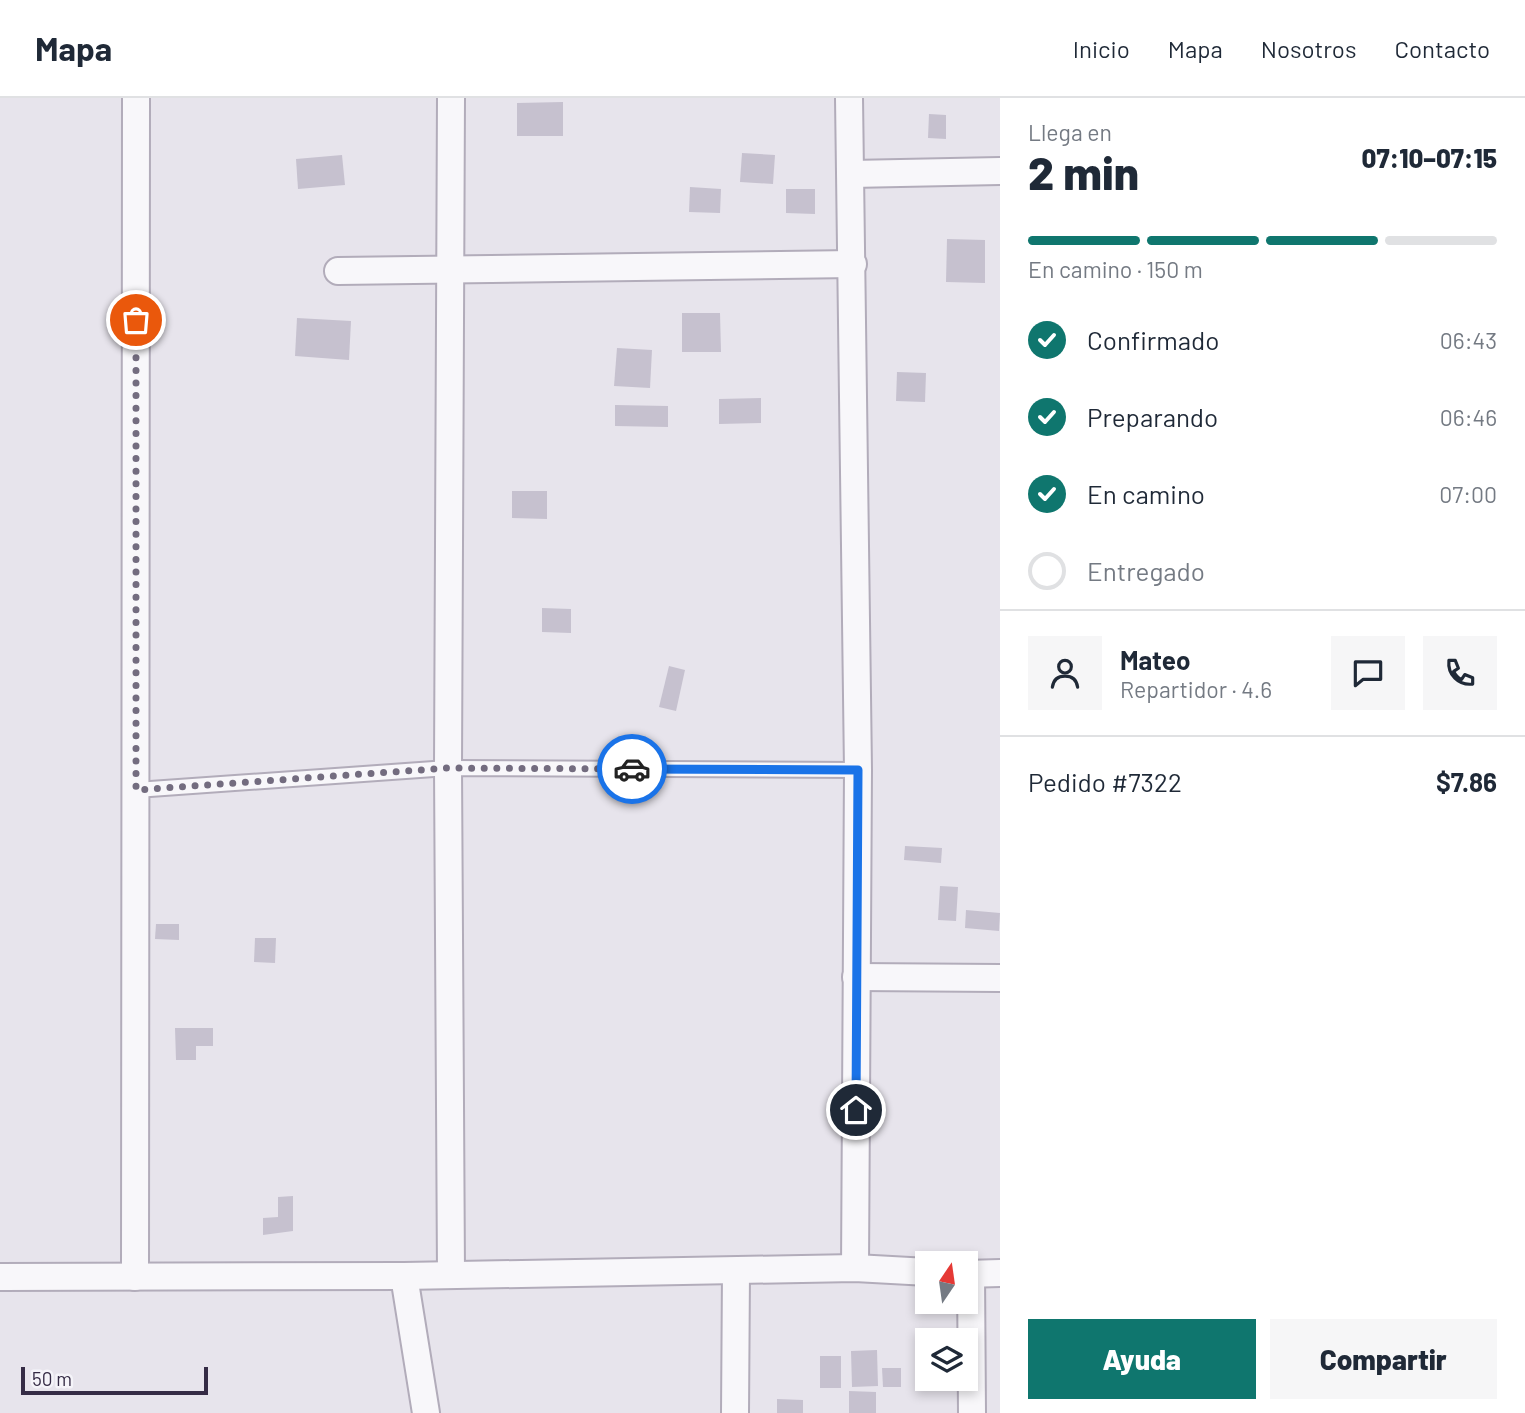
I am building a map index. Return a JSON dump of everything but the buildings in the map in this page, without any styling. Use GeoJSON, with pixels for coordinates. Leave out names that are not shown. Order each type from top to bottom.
{"type":"FeatureCollection","features":[{"type":"Feature","properties":{"kind":"street"},"geometry":{"type":"LineString","coordinates":[[135,1277],[136,98]]}},
{"type":"Feature","properties":{"kind":"street"},"geometry":{"type":"LineString","coordinates":[[451,98],[448,768],[451,1273]]}},
{"type":"Feature","properties":{"kind":"street"},"geometry":{"type":"LineString","coordinates":[[849,98],[858,770],[855,1269]]}},
{"type":"Feature","properties":{"kind":"street"},"geometry":{"type":"LineString","coordinates":[[851,174],[1000,171]]}},
{"type":"Feature","properties":{"kind":"street"},"geometry":{"type":"LineString","coordinates":[[338,271],[853,264]]}},
{"type":"Feature","properties":{"kind":"street"},"geometry":{"type":"LineString","coordinates":[[856,977],[1000,978]]}},
{"type":"Feature","properties":{"kind":"street"},"geometry":{"type":"LineString","coordinates":[[0,1277],[404,1276],[451,1273],[855,1269],[915,1271]]}},
{"type":"Feature","properties":{"kind":"street"},"geometry":{"type":"LineString","coordinates":[[735,1413],[736,1272]]}},
{"type":"Feature","properties":{"kind":"street"},"geometry":{"type":"LineString","coordinates":[[978,1274],[1000,1273]]}},
{"type":"Feature","properties":{"kind":"street"},"geometry":{"type":"LineString","coordinates":[[404,1276],[426,1413]]}},
{"type":"Feature","properties":{"kind":"street"},"geometry":{"type":"LineString","coordinates":[[970,1314],[972,1413]]}},
{"type":"Feature","properties":{"kind":"lane"},"geometry":{"type":"LineString","coordinates":[[136,790],[448,768],[858,770]]}},
{"type":"Feature","properties":{"kind":"way so far"},"geometry":{"type":"LineString","coordinates":[[136,320],[136,790],[448,768],[632,769]]}},
{"type":"Feature","properties":{"kind":"route"},"geometry":{"type":"LineString","coordinates":[[632,769],[858,770],[856,1110]]}}]}
